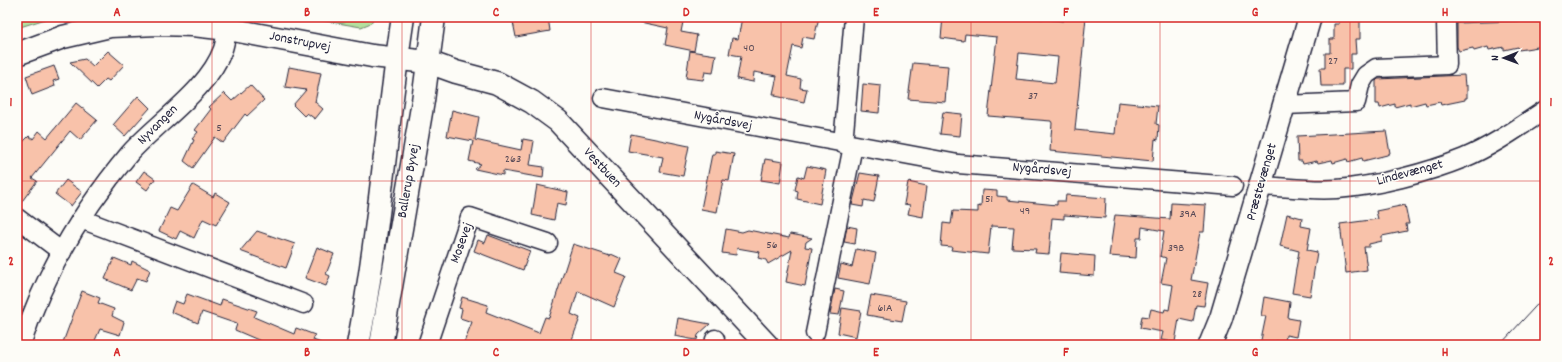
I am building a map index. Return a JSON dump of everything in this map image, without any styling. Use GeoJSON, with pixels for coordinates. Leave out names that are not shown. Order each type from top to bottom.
{"type":"FeatureCollection","features":[{"type":"Feature","properties":{"kind":"street","name":"Ballerup Byvej"},"geometry":{"type":"LineString","coordinates":[[358,345],[368,291],[396,58],[403,17]]}},
{"type":"Feature","properties":{"kind":"street","name":"Ballerup Byvej"},"geometry":{"type":"LineString","coordinates":[[381,345],[428,62],[434,17]]}},
{"type":"Feature","properties":{"kind":"street"},"geometry":{"type":"LineString","coordinates":[[815,333],[848,145],[854,17]]}},
{"type":"Feature","properties":{"kind":"street","name":"Præstevænget"},"geometry":{"type":"LineString","coordinates":[[1210,345],[1221,318],[1310,17]]}},
{"type":"Feature","properties":{"kind":"street"},"geometry":{"type":"LineString","coordinates":[[1285,105],[1356,102],[1360,85],[1366,75],[1376,68],[1447,65],[1446,21],[1448,17]]}},
{"type":"Feature","properties":{"kind":"street","name":"Jonstrupvej"},"geometry":{"type":"LineString","coordinates":[[17,54],[63,37],[110,26],[172,24],[228,29],[372,56],[396,58]]}},
{"type":"Feature","properties":{"kind":"street","name":"Nyvangen"},"geometry":{"type":"LineString","coordinates":[[21,345],[33,308],[81,219],[105,184],[132,151],[205,80],[222,50],[228,29]]}},
{"type":"Feature","properties":{"kind":"street","name":"Vestbuen"},"geometry":{"type":"LineString","coordinates":[[396,58],[428,62],[456,72],[497,83],[532,102],[558,121],[766,345]]}},
{"type":"Feature","properties":{"kind":"street","name":"Nygårdsvej"},"geometry":{"type":"LineString","coordinates":[[603,98],[848,145],[958,164],[1233,186]]}},
{"type":"Feature","properties":{"kind":"street","name":"Lindevænget"},"geometry":{"type":"LineString","coordinates":[[1261,186],[1336,189],[1376,183],[1419,172],[1464,158],[1510,133],[1545,110]]}},
{"type":"Feature","properties":{"kind":"street","name":"Mosevej"},"geometry":{"type":"LineString","coordinates":[[427,345],[470,217],[548,243]]}},
{"type":"Feature","properties":{"kind":"street"},"geometry":{"type":"LineString","coordinates":[[17,218],[62,252]]}},
{"type":"Feature","properties":{"kind":"street"},"geometry":{"type":"LineString","coordinates":[[81,219],[304,304]]}},
{"type":"Feature","properties":{"kind":"green space"},"geometry":{"type":"Polygon","coordinates":[[[17,17],[52,17],[17,28],[17,17]]]}},
{"type":"Feature","properties":{"kind":"green space"},"geometry":{"type":"Polygon","coordinates":[[[302,17],[374,17],[371,23],[361,27],[302,17]]]}},
{"type":"Feature","properties":{"kind":"building"},"geometry":{"type":"Polygon","coordinates":[[[512,17],[548,17],[550,31],[516,37],[512,17]]]}},
{"type":"Feature","properties":{"kind":"building"},"geometry":{"type":"Polygon","coordinates":[[[640,17],[684,17],[681,32],[697,35],[694,51],[665,45],[668,28],[640,22],[640,17]]]}},
{"type":"Feature","properties":{"kind":"building"},"geometry":{"type":"Polygon","coordinates":[[[742,17],[819,17],[814,39],[803,37],[801,48],[793,46],[787,76],[801,79],[800,88],[807,89],[804,102],[775,96],[776,94],[773,94],[777,76],[754,72],[753,82],[737,79],[741,56],[729,54],[732,38],[738,39],[742,17]]]}},
{"type":"Feature","properties":{"kind":"building"},"geometry":{"type":"Polygon","coordinates":[[[943,17],[1025,17],[1063,21],[1063,17],[1086,17],[1075,130],[1115,134],[1118,102],[1158,106],[1156,124],[1159,125],[1158,140],[1155,139],[1153,161],[1050,151],[1051,121],[988,116],[997,37],[965,34],[964,41],[941,38],[943,17]],[[1019,53],[1016,79],[1055,83],[1058,57],[1019,53]]]}},
{"type":"Feature","properties":{"kind":"building"},"geometry":{"type":"Polygon","coordinates":[[[1339,17],[1360,17],[1360,39],[1355,39],[1356,54],[1351,54],[1351,69],[1343,69],[1343,86],[1321,86],[1320,68],[1325,68],[1325,53],[1330,53],[1330,39],[1334,39],[1334,24],[1339,24],[1339,17]]]}},
{"type":"Feature","properties":{"kind":"building"},"geometry":{"type":"Polygon","coordinates":[[[1543,20],[1545,31],[1544,46],[1519,50],[1518,47],[1504,50],[1504,47],[1489,50],[1488,47],[1474,51],[1473,48],[1459,51],[1457,47],[1457,23],[1543,20]]]}},
{"type":"Feature","properties":{"kind":"building"},"geometry":{"type":"Polygon","coordinates":[[[108,51],[124,65],[109,81],[106,79],[97,88],[70,62],[85,59],[93,66],[108,51]]]}},
{"type":"Feature","properties":{"kind":"building"},"geometry":{"type":"Polygon","coordinates":[[[690,51],[716,55],[713,73],[705,72],[703,80],[686,78],[690,51]]]}},
{"type":"Feature","properties":{"kind":"building"},"geometry":{"type":"Polygon","coordinates":[[[913,63],[948,66],[945,102],[908,99],[913,63]]]}},
{"type":"Feature","properties":{"kind":"building"},"geometry":{"type":"Polygon","coordinates":[[[54,66],[59,79],[53,81],[55,86],[32,95],[26,76],[54,66]]]}},
{"type":"Feature","properties":{"kind":"building"},"geometry":{"type":"Polygon","coordinates":[[[289,67],[321,73],[315,102],[323,109],[315,119],[307,113],[304,116],[293,105],[306,90],[285,87],[289,67]]]}},
{"type":"Feature","properties":{"kind":"building"},"geometry":{"type":"Polygon","coordinates":[[[1464,75],[1465,86],[1467,85],[1467,98],[1465,98],[1465,100],[1441,105],[1440,102],[1426,105],[1425,102],[1410,106],[1410,103],[1395,107],[1395,104],[1380,108],[1379,104],[1376,104],[1376,81],[1378,79],[1464,75]]]}},
{"type":"Feature","properties":{"kind":"building"},"geometry":{"type":"Polygon","coordinates":[[[863,84],[881,86],[879,113],[861,111],[863,84]]]}},
{"type":"Feature","properties":{"kind":"building"},"geometry":{"type":"Polygon","coordinates":[[[250,85],[264,100],[247,116],[245,114],[223,143],[215,137],[193,168],[184,161],[194,140],[192,139],[198,132],[195,130],[211,109],[209,107],[224,93],[232,101],[250,85]]]}},
{"type":"Feature","properties":{"kind":"building"},"geometry":{"type":"Polygon","coordinates":[[[138,96],[150,108],[125,136],[113,125],[138,96]]]}},
{"type":"Feature","properties":{"kind":"building"},"geometry":{"type":"Polygon","coordinates":[[[76,103],[97,120],[80,140],[70,131],[32,178],[37,181],[17,208],[17,148],[29,136],[33,139],[39,131],[47,138],[76,103]]]}},
{"type":"Feature","properties":{"kind":"building"},"geometry":{"type":"Polygon","coordinates":[[[452,110],[479,117],[475,140],[521,150],[523,139],[534,141],[530,165],[544,167],[543,178],[503,171],[503,175],[475,169],[481,164],[469,161],[473,141],[447,136],[452,110]]]}},
{"type":"Feature","properties":{"kind":"building"},"geometry":{"type":"Polygon","coordinates":[[[943,112],[962,114],[960,136],[940,134],[943,112]]]}},
{"type":"Feature","properties":{"kind":"building"},"geometry":{"type":"Polygon","coordinates":[[[1386,131],[1390,153],[1387,155],[1363,161],[1362,158],[1348,162],[1347,159],[1333,163],[1332,160],[1303,164],[1302,161],[1298,161],[1297,136],[1386,131]]]}},
{"type":"Feature","properties":{"kind":"building"},"geometry":{"type":"Polygon","coordinates":[[[631,134],[689,146],[683,176],[660,172],[663,157],[628,151],[631,134]]]}},
{"type":"Feature","properties":{"kind":"building"},"geometry":{"type":"Polygon","coordinates":[[[715,151],[734,154],[729,181],[723,180],[717,212],[701,209],[712,154],[715,154],[715,151]]]}},
{"type":"Feature","properties":{"kind":"building"},"geometry":{"type":"Polygon","coordinates":[[[765,159],[783,162],[780,183],[761,180],[765,159]]]}},
{"type":"Feature","properties":{"kind":"building"},"geometry":{"type":"Polygon","coordinates":[[[807,166],[826,170],[820,204],[797,199],[798,191],[795,190],[798,176],[804,178],[807,166]]]}},
{"type":"Feature","properties":{"kind":"building"},"geometry":{"type":"Polygon","coordinates":[[[144,171],[155,179],[147,190],[136,182],[144,171]]]}},
{"type":"Feature","properties":{"kind":"building"},"geometry":{"type":"Polygon","coordinates":[[[860,173],[879,176],[874,202],[864,200],[863,207],[852,205],[860,173]]]}},
{"type":"Feature","properties":{"kind":"building"},"geometry":{"type":"Polygon","coordinates":[[[66,180],[82,192],[71,206],[55,194],[66,180]]]}},
{"type":"Feature","properties":{"kind":"building"},"geometry":{"type":"Polygon","coordinates":[[[908,182],[927,186],[923,217],[908,214],[910,205],[904,204],[908,182]]]}},
{"type":"Feature","properties":{"kind":"building"},"geometry":{"type":"Polygon","coordinates":[[[193,185],[213,197],[215,193],[230,202],[216,225],[203,219],[194,238],[180,231],[176,239],[159,231],[170,208],[177,211],[193,185]]]}},
{"type":"Feature","properties":{"kind":"building"},"geometry":{"type":"Polygon","coordinates":[[[537,185],[568,192],[566,205],[557,203],[554,220],[532,215],[537,185]]]}},
{"type":"Feature","properties":{"kind":"building"},"geometry":{"type":"Polygon","coordinates":[[[982,190],[997,191],[997,196],[1007,197],[1007,200],[1057,205],[1057,201],[1065,201],[1066,195],[1106,198],[1105,218],[1064,215],[1064,219],[1052,218],[1049,254],[1035,253],[1036,249],[1012,248],[1014,227],[991,226],[988,254],[951,250],[952,247],[941,246],[943,223],[951,224],[953,211],[978,212],[978,206],[981,207],[982,190]]]}},
{"type":"Feature","properties":{"kind":"building"},"geometry":{"type":"Polygon","coordinates":[[[1171,203],[1206,205],[1204,232],[1200,232],[1191,280],[1208,283],[1204,306],[1196,305],[1193,322],[1179,319],[1175,342],[1161,340],[1163,332],[1140,328],[1142,316],[1149,317],[1151,309],[1164,312],[1165,309],[1169,310],[1173,285],[1161,283],[1166,258],[1160,256],[1164,231],[1142,227],[1141,238],[1137,238],[1136,258],[1109,256],[1115,215],[1170,219],[1171,203]]]}},
{"type":"Feature","properties":{"kind":"building"},"geometry":{"type":"Polygon","coordinates":[[[1405,205],[1409,224],[1406,224],[1407,231],[1382,236],[1382,241],[1369,244],[1369,247],[1364,247],[1367,270],[1346,273],[1340,224],[1378,219],[1376,211],[1405,205]]]}},
{"type":"Feature","properties":{"kind":"building"},"geometry":{"type":"Polygon","coordinates":[[[1287,214],[1302,218],[1301,226],[1311,228],[1307,250],[1317,252],[1310,296],[1292,293],[1299,251],[1280,246],[1287,214]]]}},
{"type":"Feature","properties":{"kind":"building"},"geometry":{"type":"Polygon","coordinates":[[[847,226],[857,228],[855,244],[844,242],[847,226]]]}},
{"type":"Feature","properties":{"kind":"building"},"geometry":{"type":"Polygon","coordinates":[[[726,229],[742,232],[748,230],[789,238],[790,234],[812,238],[806,242],[805,247],[812,248],[805,286],[786,282],[792,250],[768,264],[766,260],[758,258],[760,252],[737,248],[736,255],[722,253],[726,229]]]}},
{"type":"Feature","properties":{"kind":"building"},"geometry":{"type":"Polygon","coordinates":[[[257,231],[295,244],[286,268],[240,251],[257,231]]]}},
{"type":"Feature","properties":{"kind":"building"},"geometry":{"type":"Polygon","coordinates":[[[488,235],[530,251],[523,270],[474,251],[478,240],[485,243],[488,235]]]}},
{"type":"Feature","properties":{"kind":"building"},"geometry":{"type":"Polygon","coordinates":[[[573,244],[610,256],[611,254],[622,259],[616,273],[626,277],[614,307],[578,291],[571,314],[580,318],[570,345],[463,345],[472,322],[460,318],[462,309],[459,308],[462,297],[488,305],[486,312],[539,333],[545,317],[549,318],[573,244]]]}},
{"type":"Feature","properties":{"kind":"building"},"geometry":{"type":"Polygon","coordinates":[[[317,247],[334,254],[326,274],[330,276],[326,286],[305,278],[317,247]]]}},
{"type":"Feature","properties":{"kind":"building"},"geometry":{"type":"Polygon","coordinates":[[[856,249],[876,253],[870,284],[838,278],[841,264],[852,267],[856,249]]]}},
{"type":"Feature","properties":{"kind":"building"},"geometry":{"type":"Polygon","coordinates":[[[1061,253],[1095,256],[1094,276],[1059,273],[1061,253]]]}},
{"type":"Feature","properties":{"kind":"building"},"geometry":{"type":"Polygon","coordinates":[[[114,258],[131,265],[132,261],[150,270],[146,281],[137,278],[131,290],[105,279],[114,258]]]}},
{"type":"Feature","properties":{"kind":"building"},"geometry":{"type":"Polygon","coordinates":[[[835,289],[844,291],[839,315],[830,314],[835,289]]]}},
{"type":"Feature","properties":{"kind":"building"},"geometry":{"type":"Polygon","coordinates":[[[82,291],[100,298],[98,303],[114,309],[112,316],[124,322],[120,335],[100,329],[93,345],[62,345],[82,291]]]}},
{"type":"Feature","properties":{"kind":"building"},"geometry":{"type":"Polygon","coordinates":[[[187,294],[220,306],[222,299],[257,311],[254,317],[294,334],[296,328],[315,335],[313,340],[321,343],[321,345],[270,345],[235,330],[237,324],[202,312],[198,323],[171,312],[175,301],[183,304],[187,294]]]}},
{"type":"Feature","properties":{"kind":"building"},"geometry":{"type":"Polygon","coordinates":[[[871,295],[906,301],[902,321],[867,315],[871,295]]]}},
{"type":"Feature","properties":{"kind":"building"},"geometry":{"type":"Polygon","coordinates":[[[1264,297],[1290,302],[1288,318],[1299,320],[1296,337],[1286,335],[1285,343],[1276,341],[1275,345],[1260,345],[1266,316],[1261,316],[1264,297]]]}},
{"type":"Feature","properties":{"kind":"building"},"geometry":{"type":"Polygon","coordinates":[[[842,308],[861,311],[856,337],[838,333],[842,308]]]}},
{"type":"Feature","properties":{"kind":"building"},"geometry":{"type":"Polygon","coordinates":[[[678,318],[710,324],[698,335],[697,340],[690,339],[675,336],[678,318]]]}},
{"type":"Feature","properties":{"kind":"tram line"},"geometry":{"type":"LineString","coordinates":[[1500,345],[1545,296]]}}]}
